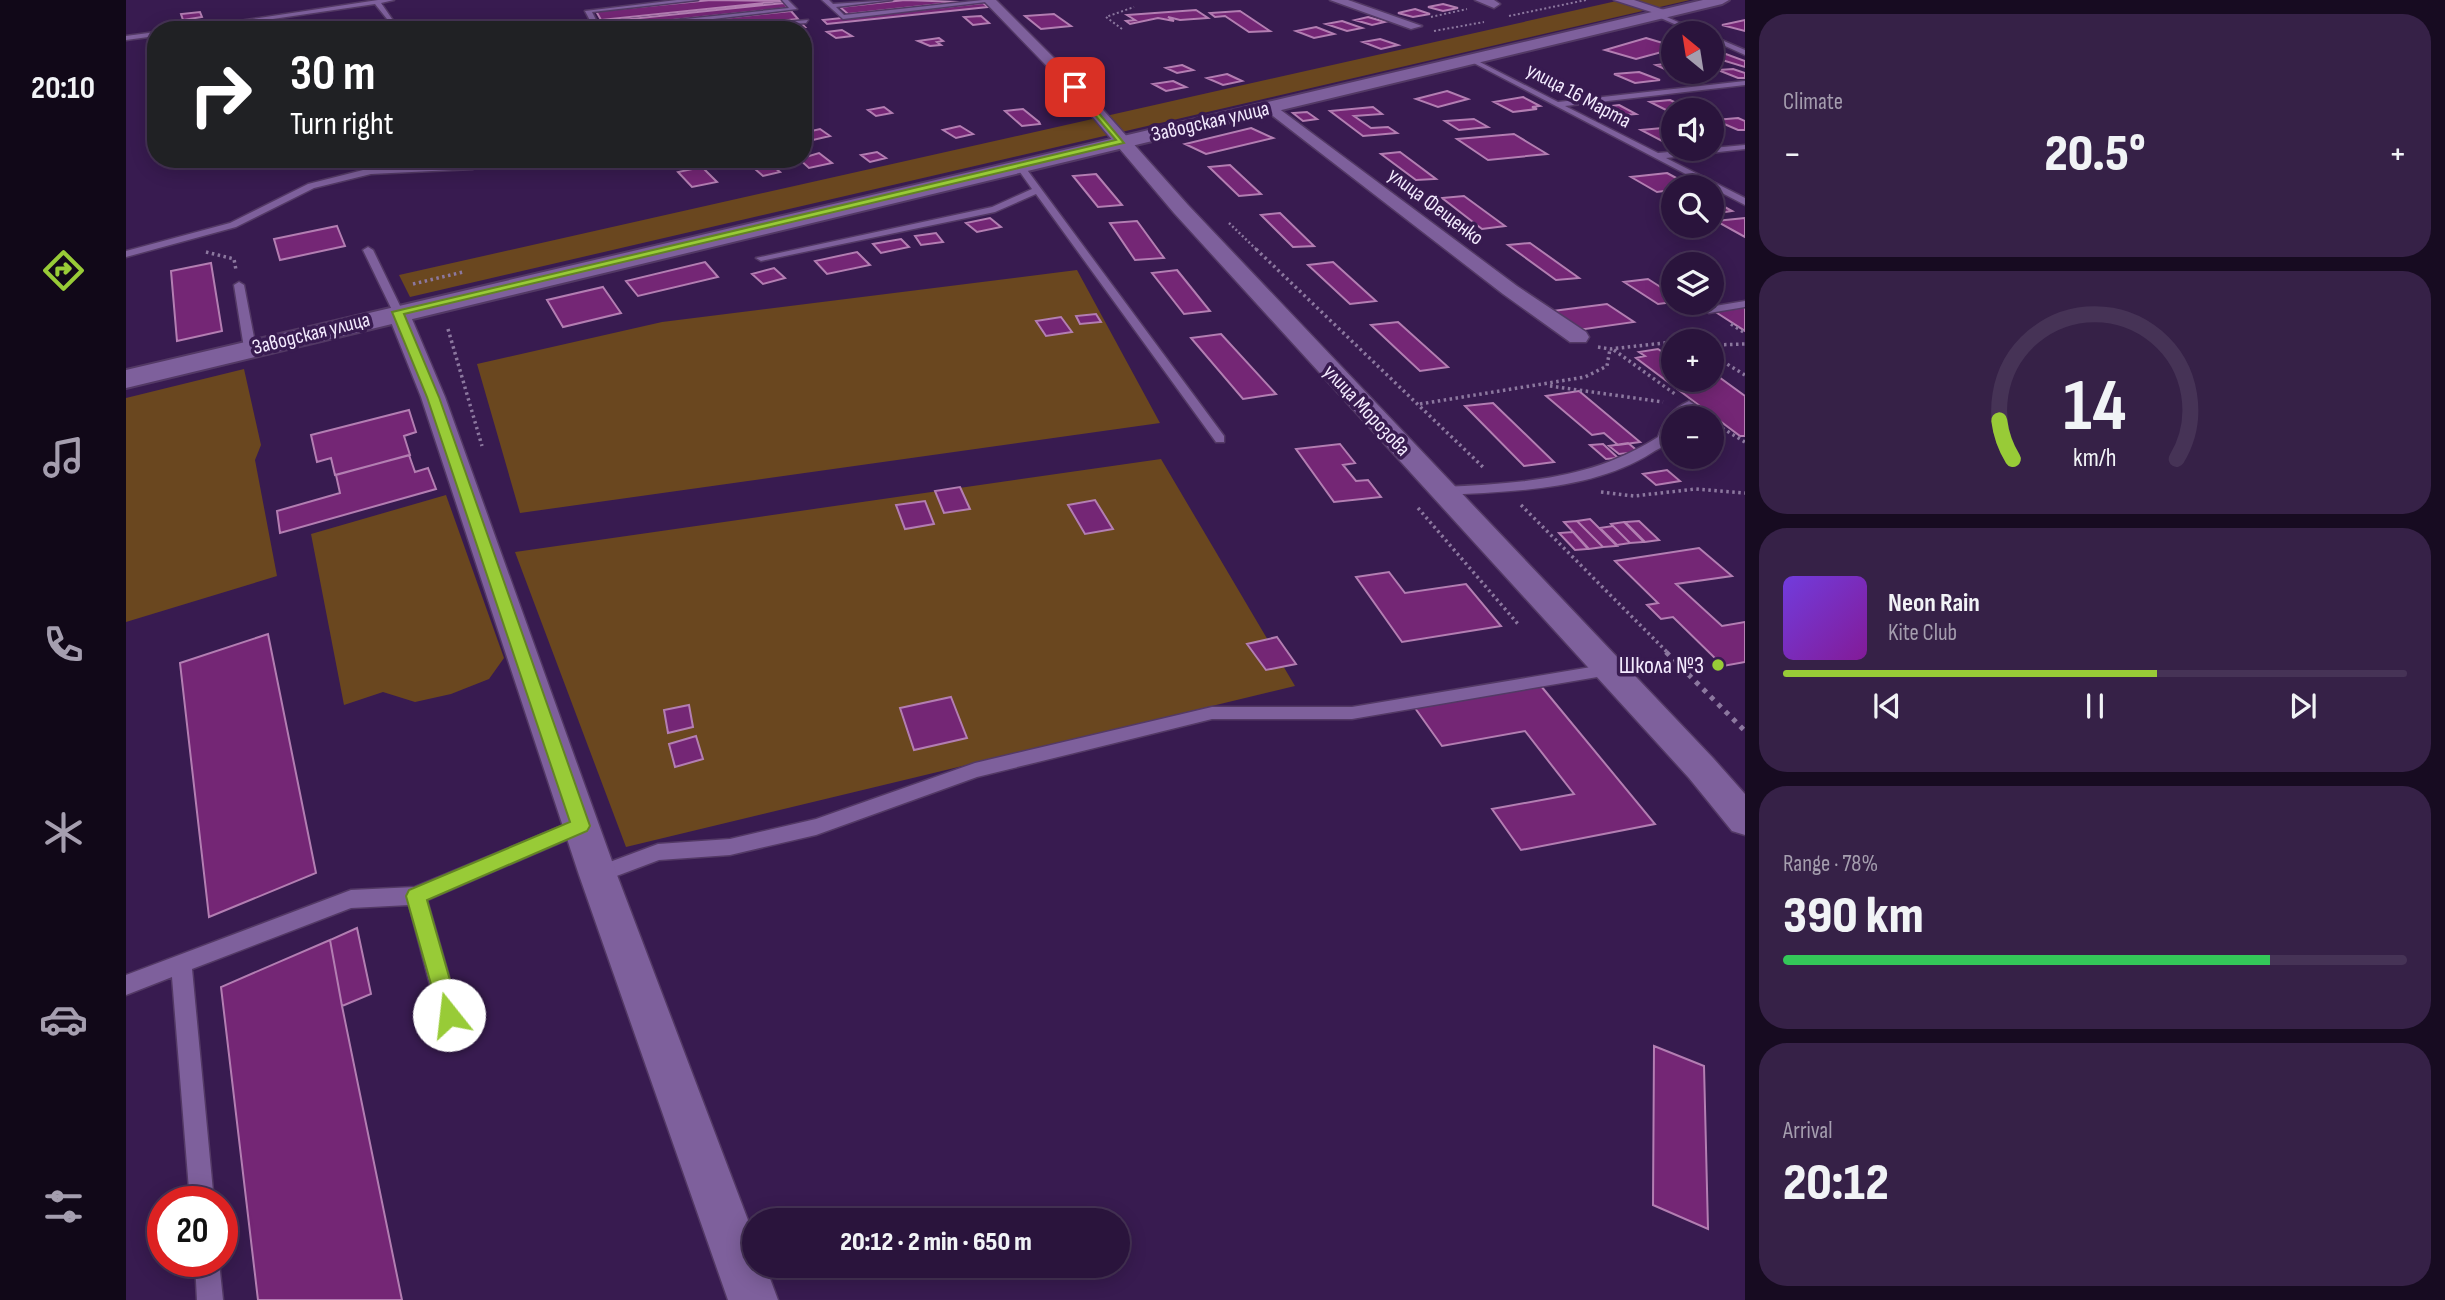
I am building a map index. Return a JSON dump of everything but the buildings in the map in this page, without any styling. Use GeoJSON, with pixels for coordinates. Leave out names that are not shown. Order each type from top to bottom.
{"type":"FeatureCollection","features":[{"type":"Feature","properties":{"kind":"street"},"geometry":{"type":"LineString","coordinates":[[1336,0],[1410,24]]}},
{"type":"Feature","properties":{"kind":"street"},"geometry":{"type":"LineString","coordinates":[[1480,0],[1494,4]]}},
{"type":"Feature","properties":{"kind":"street"},"geometry":{"type":"LineString","coordinates":[[1620,0],[1663,14]]}},
{"type":"Feature","properties":{"kind":"street","name":"Заводская улица"},"geometry":{"type":"LineString","coordinates":[[126,379],[398,312],[1722,0]]}},
{"type":"Feature","properties":{"kind":"street","name":"улица Морозова"},"geometry":{"type":"LineString","coordinates":[[978,1],[1075,87],[1121,142],[1745,820]]}},
{"type":"Feature","properties":{"kind":"street","name":"улица Фещенко"},"geometry":{"type":"LineString","coordinates":[[1270,107],[1510,290],[1578,337]]}},
{"type":"Feature","properties":{"kind":"street"},"geometry":{"type":"LineString","coordinates":[[398,312],[433,397],[598,875],[753,1300]]}},
{"type":"Feature","properties":{"kind":"lane"},"geometry":{"type":"LineString","coordinates":[[243,21],[391,0]]}},
{"type":"Feature","properties":{"kind":"lane"},"geometry":{"type":"LineString","coordinates":[[594,21],[589,11],[695,0]]}},
{"type":"Feature","properties":{"kind":"lane"},"geometry":{"type":"LineString","coordinates":[[828,3],[888,0]]}},
{"type":"Feature","properties":{"kind":"lane"},"geometry":{"type":"LineString","coordinates":[[603,21],[786,1],[806,21]]}},
{"type":"Feature","properties":{"kind":"lane"},"geometry":{"type":"LineString","coordinates":[[828,3],[843,17],[978,1]]}},
{"type":"Feature","properties":{"kind":"lane"},"geometry":{"type":"LineString","coordinates":[[377,2],[392,21]]}},
{"type":"Feature","properties":{"kind":"lane"},"geometry":{"type":"LineString","coordinates":[[682,21],[794,9]]}},
{"type":"Feature","properties":{"kind":"lane"},"geometry":{"type":"LineString","coordinates":[[1663,14],[1677,21]]}},
{"type":"Feature","properties":{"kind":"lane"},"geometry":{"type":"LineString","coordinates":[[126,38],[147,35]]}},
{"type":"Feature","properties":{"kind":"lane"},"geometry":{"type":"LineString","coordinates":[[1724,43],[1745,53]]}},
{"type":"Feature","properties":{"kind":"lane","name":"улица 16 Марта"},"geometry":{"type":"LineString","coordinates":[[1470,60],[1745,202]]}},
{"type":"Feature","properties":{"kind":"lane"},"geometry":{"type":"LineString","coordinates":[[1559,104],[1745,83]]}},
{"type":"Feature","properties":{"kind":"lane"},"geometry":{"type":"LineString","coordinates":[[1656,156],[1745,146]]}},
{"type":"Feature","properties":{"kind":"lane"},"geometry":{"type":"LineString","coordinates":[[1019,165],[1220,439]]}},
{"type":"Feature","properties":{"kind":"lane"},"geometry":{"type":"LineString","coordinates":[[126,254],[233,225],[311,186],[371,171],[445,168]]}},
{"type":"Feature","properties":{"kind":"lane"},"geometry":{"type":"LineString","coordinates":[[761,257],[995,209],[1037,190]]}},
{"type":"Feature","properties":{"kind":"lane"},"geometry":{"type":"LineString","coordinates":[[368,250],[398,312]]}},
{"type":"Feature","properties":{"kind":"lane"},"geometry":{"type":"LineString","coordinates":[[239,285],[250,348]]}},
{"type":"Feature","properties":{"kind":"lane"},"geometry":{"type":"LineString","coordinates":[[1724,308],[1745,304]]}},
{"type":"Feature","properties":{"kind":"lane"},"geometry":{"type":"LineString","coordinates":[[1443,491],[1504,488],[1563,480],[1606,469],[1648,452],[1661,441]]}},
{"type":"Feature","properties":{"kind":"lane"},"geometry":{"type":"LineString","coordinates":[[598,875],[658,852],[730,847],[816,827],[975,770],[1212,712],[1352,713],[1609,670]]}},
{"type":"Feature","properties":{"kind":"lane"},"geometry":{"type":"LineString","coordinates":[[126,985],[351,899],[416,896],[581,826]]}},
{"type":"Feature","properties":{"kind":"lane"},"geometry":{"type":"LineString","coordinates":[[416,896],[449,1015]]}},
{"type":"Feature","properties":{"kind":"lane"},"geometry":{"type":"LineString","coordinates":[[181,963],[201,1186]]}},
{"type":"Feature","properties":{"kind":"lane"},"geometry":{"type":"LineString","coordinates":[[208,1277],[210,1300]]}},
{"type":"Feature","properties":{"kind":"path"},"geometry":{"type":"LineString","coordinates":[[1410,24],[1494,4]]}},
{"type":"Feature","properties":{"kind":"path"},"geometry":{"type":"LineString","coordinates":[[1122,29],[1105,19],[1134,7]]}},
{"type":"Feature","properties":{"kind":"path"},"geometry":{"type":"LineString","coordinates":[[1221,215],[1504,488],[1745,731]]}},
{"type":"Feature","properties":{"kind":"path"},"geometry":{"type":"LineString","coordinates":[[170,243],[233,259],[239,285]]}},
{"type":"Feature","properties":{"kind":"path"},"geometry":{"type":"LineString","coordinates":[[448,329],[482,447]]}},
{"type":"Feature","properties":{"kind":"path"},"geometry":{"type":"LineString","coordinates":[[1578,337],[1595,346],[1612,349],[1661,343]]}},
{"type":"Feature","properties":{"kind":"path"},"geometry":{"type":"LineString","coordinates":[[1724,345],[1745,344]]}},
{"type":"Feature","properties":{"kind":"path"},"geometry":{"type":"LineString","coordinates":[[1419,405],[1546,385],[1598,372],[1607,366],[1612,349]]}},
{"type":"Feature","properties":{"kind":"path"},"geometry":{"type":"LineString","coordinates":[[1612,349],[1689,405]]}},
{"type":"Feature","properties":{"kind":"path"},"geometry":{"type":"LineString","coordinates":[[1724,362],[1745,375]]}},
{"type":"Feature","properties":{"kind":"path"},"geometry":{"type":"LineString","coordinates":[[1546,385],[1689,405]]}},
{"type":"Feature","properties":{"kind":"path"},"geometry":{"type":"LineString","coordinates":[[1724,429],[1745,442]]}},
{"type":"Feature","properties":{"kind":"path"},"geometry":{"type":"LineString","coordinates":[[1563,480],[1606,494],[1664,494],[1691,488],[1724,494],[1745,493]]}},
{"type":"Feature","properties":{"kind":"shaded area"},"geometry":{"type":"Polygon","coordinates":[[[1621,0],[1690,0],[410,297],[399,275],[1621,0]]]}},
{"type":"Feature","properties":{"kind":"shaded area"},"geometry":{"type":"Polygon","coordinates":[[[1077,270],[1160,423],[520,513],[477,364],[662,322],[1077,270]]]}},
{"type":"Feature","properties":{"kind":"shaded area"},"geometry":{"type":"Polygon","coordinates":[[[244,369],[261,445],[255,460],[277,576],[126,622],[126,398],[244,369]]]}},
{"type":"Feature","properties":{"kind":"shaded area"},"geometry":{"type":"Polygon","coordinates":[[[1161,459],[1295,686],[626,847],[515,552],[1161,459]]]}},
{"type":"Feature","properties":{"kind":"shaded area"},"geometry":{"type":"Polygon","coordinates":[[[446,495],[504,658],[489,679],[451,694],[415,702],[383,692],[344,705],[311,534],[446,495]]]}},
{"type":"Feature","properties":{"kind":"place","name":"Школа №3"},"geometry":{"type":"Point","coordinates":[1718,665]}},
{"type":"Feature","properties":{"kind":"route"},"geometry":{"type":"LineString","coordinates":[[449,1015],[416,896],[581,826],[433,397],[398,312],[1121,142],[1075,87]]}}]}
